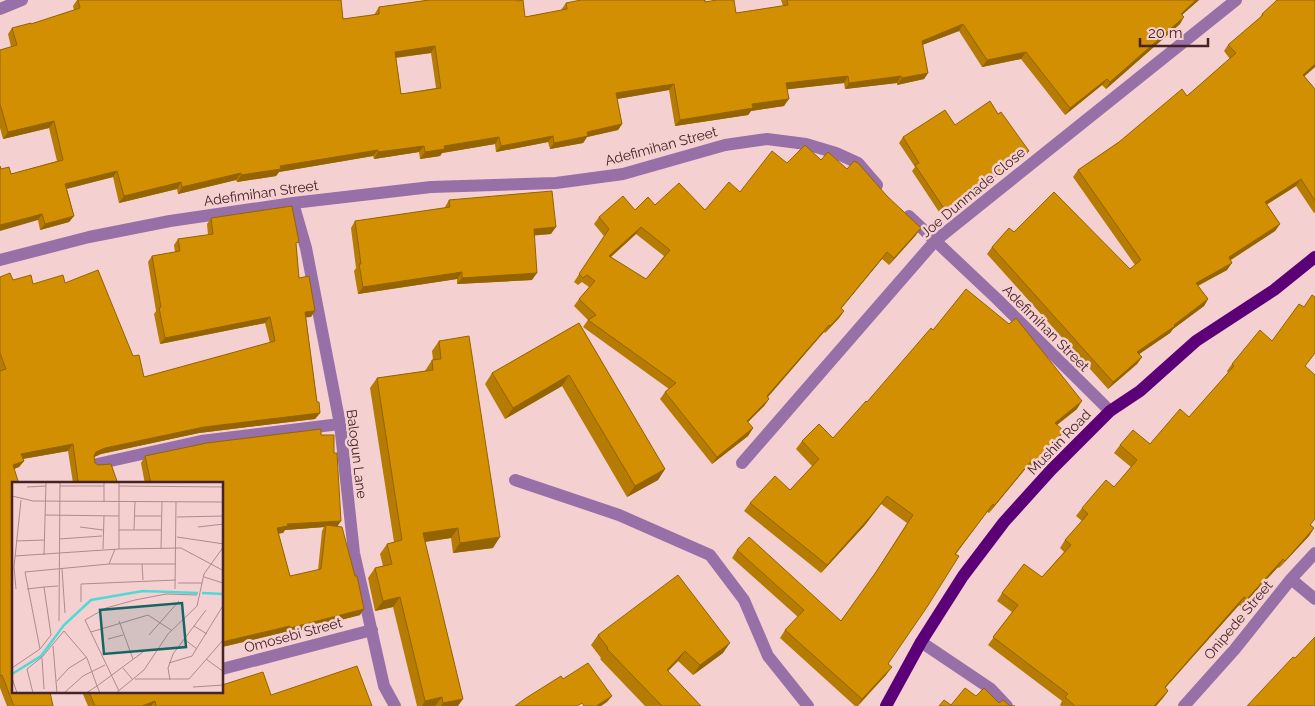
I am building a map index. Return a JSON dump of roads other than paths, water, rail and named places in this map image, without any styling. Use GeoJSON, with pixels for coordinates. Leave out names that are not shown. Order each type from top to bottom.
{"type":"FeatureCollection","features":[{"type":"Feature","properties":{"kind":"main road","name":"Mushin Road"},"geometry":{"type":"LineString","coordinates":[[886,706],[921,642],[963,576],[1004,522],[1051,470],[1110,411],[1140,390],[1196,341],[1274,290],[1315,257]]}},
{"type":"Feature","properties":{"kind":"street"},"geometry":{"type":"LineString","coordinates":[[0,9],[22,0]]}},
{"type":"Feature","properties":{"kind":"street","name":"Joe Dunmade Close"},"geometry":{"type":"LineString","coordinates":[[742,464],[935,241],[1236,0]]}},
{"type":"Feature","properties":{"kind":"street","name":"Adefimihan Street"},"geometry":{"type":"LineString","coordinates":[[0,260],[89,237],[161,222],[293,203],[431,187],[556,183],[623,174],[725,145],[767,139],[806,144],[836,153],[858,163],[888,197]]}},
{"type":"Feature","properties":{"kind":"street","name":"Balogun Lane"},"geometry":{"type":"LineString","coordinates":[[293,203],[306,248],[340,424],[354,552],[384,686],[396,706]]}},
{"type":"Feature","properties":{"kind":"street","name":"Adefimihan Street"},"geometry":{"type":"LineString","coordinates":[[901,209],[1110,411]]}},
{"type":"Feature","properties":{"kind":"street"},"geometry":{"type":"LineString","coordinates":[[97,464],[202,441],[292,428],[340,424]]}},
{"type":"Feature","properties":{"kind":"street"},"geometry":{"type":"LineString","coordinates":[[515,480],[619,515],[710,555],[744,600],[768,656],[808,706]]}},
{"type":"Feature","properties":{"kind":"street","name":"Onipede Street"},"geometry":{"type":"LineString","coordinates":[[1184,706],[1235,649],[1291,579],[1315,553]]}},
{"type":"Feature","properties":{"kind":"street"},"geometry":{"type":"LineString","coordinates":[[1291,579],[1315,600]]}},
{"type":"Feature","properties":{"kind":"street","name":"Omosebi Street"},"geometry":{"type":"LineString","coordinates":[[224,668],[372,630]]}},
{"type":"Feature","properties":{"kind":"street"},"geometry":{"type":"LineString","coordinates":[[921,642],[991,689],[1007,706]]}}]}
